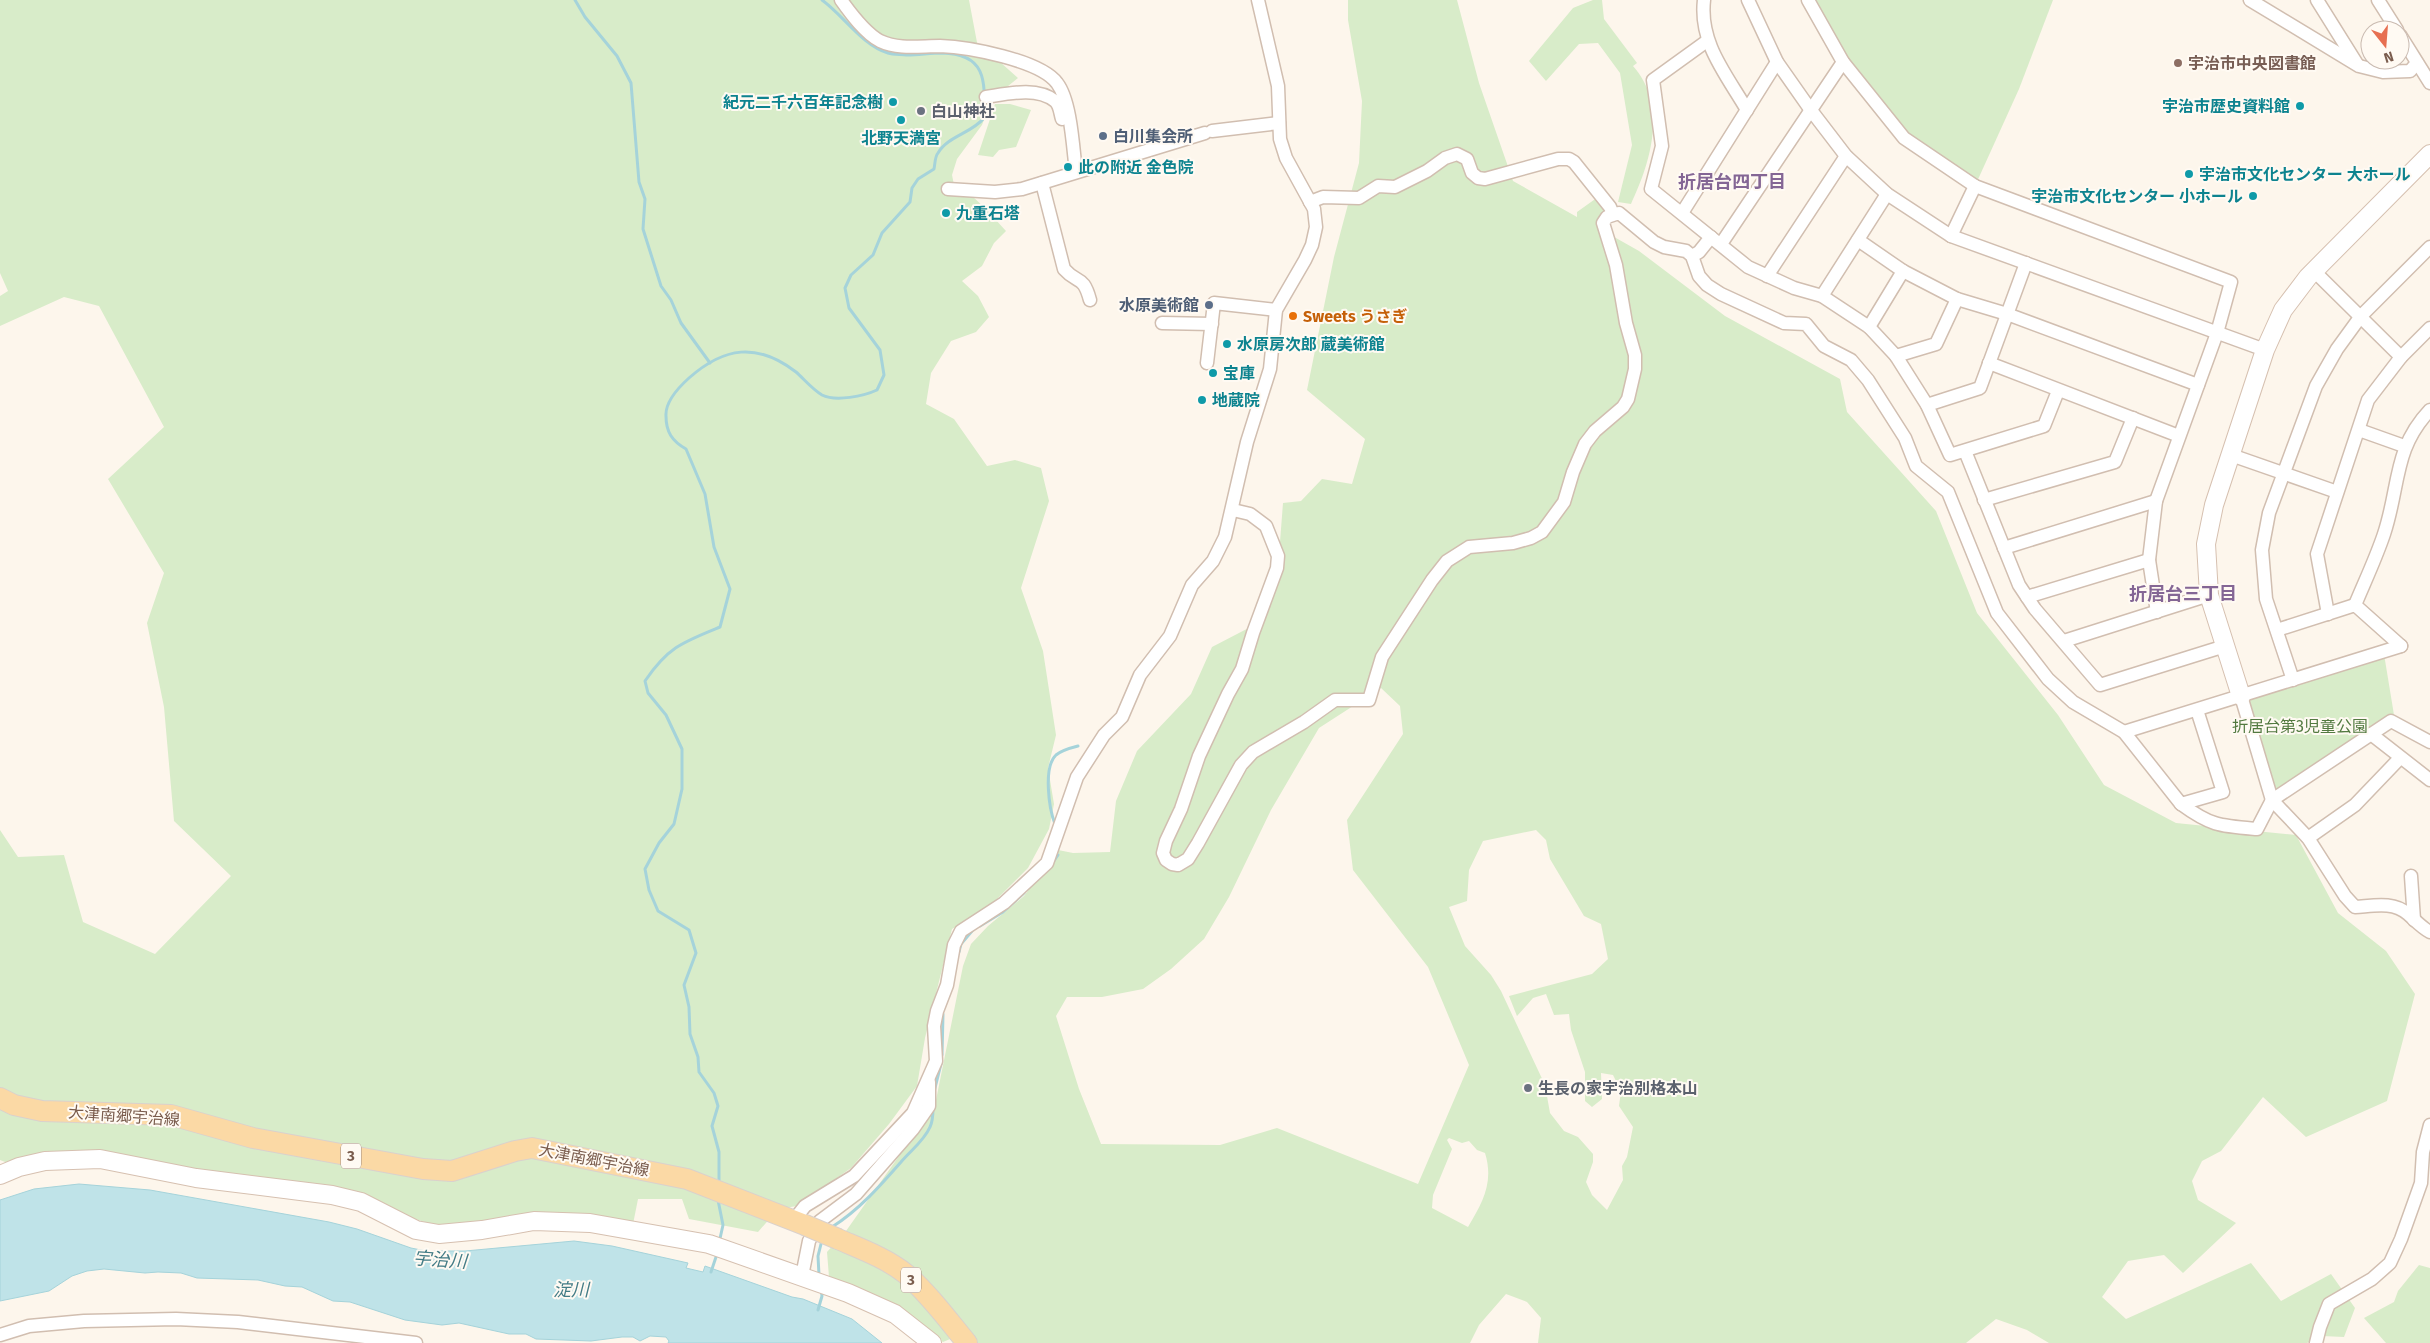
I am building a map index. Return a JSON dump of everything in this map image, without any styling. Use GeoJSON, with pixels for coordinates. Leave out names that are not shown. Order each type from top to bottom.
{"type":"FeatureCollection","features":[{"type":"Feature","properties":{"kind":"main road","name":"大津南郷宇治線"},"geometry":{"type":"LineString","coordinates":[[0,1098],[14,1105],[42,1110],[171,1116],[253,1138],[423,1169],[452,1171],[515,1151],[532,1148],[651,1170],[700,1184],[838,1239],[885,1260],[906,1274],[943,1313],[967,1343]]}},
{"type":"Feature","properties":{"kind":"street"},"geometry":{"type":"LineString","coordinates":[[841,0],[852,15],[879,41],[898,47],[942,46],[986,52],[1034,66],[1057,82],[1064,97],[1076,172]]}},
{"type":"Feature","properties":{"kind":"street"},"geometry":{"type":"LineString","coordinates":[[799,1223],[805,1206],[854,1176],[912,1113],[936,1061],[934,1026],[946,985],[954,945],[961,932],[1004,903],[1047,863],[1077,777],[1104,736],[1122,717],[1140,675],[1170,636],[1192,585],[1213,561],[1225,538],[1233,510],[1247,442],[1270,369],[1276,310],[1312,245],[1316,227],[1314,209],[1286,158],[1280,139],[1278,86],[1258,0]]}},
{"type":"Feature","properties":{"kind":"street"},"geometry":{"type":"LineString","coordinates":[[1704,0],[1703,25],[1707,41],[1747,110]]}},
{"type":"Feature","properties":{"kind":"street"},"geometry":{"type":"LineString","coordinates":[[1748,0],[1777,62],[1810,109],[1846,156],[1887,194],[1951,236],[2265,350]]}},
{"type":"Feature","properties":{"kind":"street"},"geometry":{"type":"LineString","coordinates":[[1808,0],[1843,62],[1904,138],[1975,186],[2231,282],[2218,333],[2156,502],[2150,531],[2149,560],[2156,612]]}},
{"type":"Feature","properties":{"kind":"street"},"geometry":{"type":"LineString","coordinates":[[2250,0],[2359,66],[2383,72],[2410,71],[2417,63]]}},
{"type":"Feature","properties":{"kind":"street"},"geometry":{"type":"LineString","coordinates":[[2317,0],[2359,66]]}},
{"type":"Feature","properties":{"kind":"street"},"geometry":{"type":"LineString","coordinates":[[2378,0],[2391,20]]}},
{"type":"Feature","properties":{"kind":"street"},"geometry":{"type":"LineString","coordinates":[[1707,41],[1653,80],[1662,146],[1651,188],[1748,267],[1794,288],[1822,296],[1869,326],[1896,356],[1927,405],[1950,455],[2044,426],[2058,391]]}},
{"type":"Feature","properties":{"kind":"street"},"geometry":{"type":"LineString","coordinates":[[2410,51],[2430,83]]}},
{"type":"Feature","properties":{"kind":"street"},"geometry":{"type":"LineString","coordinates":[[1682,213],[1777,62]]}},
{"type":"Feature","properties":{"kind":"street"},"geometry":{"type":"LineString","coordinates":[[1692,256],[1716,241],[1843,62]]}},
{"type":"Feature","properties":{"kind":"street"},"geometry":{"type":"LineString","coordinates":[[986,96],[1023,92],[1054,101],[1059,108],[1067,140],[1074,157]]}},
{"type":"Feature","properties":{"kind":"street"},"geometry":{"type":"LineString","coordinates":[[948,189],[995,192],[1042,183],[1209,132],[1279,123]]}},
{"type":"Feature","properties":{"kind":"street"},"geometry":{"type":"LineString","coordinates":[[1310,202],[1323,197],[1359,198],[1378,186],[1395,187],[1428,171],[1445,158],[1457,154],[1467,159],[1472,174],[1478,178],[1485,179],[1558,159],[1569,159],[1574,162],[1598,191],[1610,206],[1613,214]]}},
{"type":"Feature","properties":{"kind":"street"},"geometry":{"type":"LineString","coordinates":[[2430,154],[2314,270],[2283,310],[2265,350],[2214,505],[2206,544],[2209,595],[2272,800],[2308,838],[2354,907],[2387,904],[2407,912],[2430,932]]}},
{"type":"Feature","properties":{"kind":"street"},"geometry":{"type":"LineString","coordinates":[[1767,276],[1846,156]]}},
{"type":"Feature","properties":{"kind":"street"},"geometry":{"type":"LineString","coordinates":[[1042,183],[1064,269],[1070,276],[1081,279],[1086,286],[1090,300]]}},
{"type":"Feature","properties":{"kind":"street"},"geometry":{"type":"LineString","coordinates":[[1951,236],[1975,186]]}},
{"type":"Feature","properties":{"kind":"street"},"geometry":{"type":"LineString","coordinates":[[1822,296],[1887,194]]}},
{"type":"Feature","properties":{"kind":"street"},"geometry":{"type":"LineString","coordinates":[[1233,510],[1250,514],[1266,526],[1278,556],[1277,568],[1252,633],[1242,669],[1199,756],[1181,809],[1166,841],[1163,853],[1166,860],[1178,865],[1188,859],[1241,765],[1252,752],[1304,722],[1336,700],[1343,698],[1369,700],[1382,657],[1432,580],[1447,561],[1469,547],[1513,543],[1531,538],[1542,532],[1559,512],[1585,444],[1595,431],[1623,407],[1628,399],[1635,369],[1635,355],[1626,323],[1616,264],[1603,223],[1613,214],[1619,214],[1654,242],[1664,247],[1686,251],[1692,256],[1699,276],[1707,286],[1784,323],[1806,324],[1824,346],[1851,360],[1868,380],[1905,438],[1916,466],[1948,492],[1997,613],[2048,679],[2073,702],[2124,732],[2180,804],[2196,815],[2218,826],[2257,829],[2272,800],[2391,721],[2430,742]]}},
{"type":"Feature","properties":{"kind":"street"},"geometry":{"type":"LineString","coordinates":[[1858,240],[1903,271],[1957,299],[2007,314],[2198,385]]}},
{"type":"Feature","properties":{"kind":"street"},"geometry":{"type":"LineString","coordinates":[[2293,680],[2266,599],[2262,550],[2269,513],[2316,386],[2337,350],[2361,316],[2430,246]]}},
{"type":"Feature","properties":{"kind":"street"},"geometry":{"type":"LineString","coordinates":[[1927,405],[1980,388],[2026,264]]}},
{"type":"Feature","properties":{"kind":"street"},"geometry":{"type":"LineString","coordinates":[[2314,270],[2401,357]]}},
{"type":"Feature","properties":{"kind":"street"},"geometry":{"type":"LineString","coordinates":[[1869,326],[1903,271]]}},
{"type":"Feature","properties":{"kind":"street"},"geometry":{"type":"LineString","coordinates":[[1896,356],[1936,344],[1957,299]]}},
{"type":"Feature","properties":{"kind":"street"},"geometry":{"type":"LineString","coordinates":[[1207,363],[1214,302],[1276,310]]}},
{"type":"Feature","properties":{"kind":"street"},"geometry":{"type":"LineString","coordinates":[[1162,323],[1212,324]]}},
{"type":"Feature","properties":{"kind":"street"},"geometry":{"type":"LineString","coordinates":[[2328,614],[2317,554],[2368,400],[2401,357],[2430,328]]}},
{"type":"Feature","properties":{"kind":"street"},"geometry":{"type":"LineString","coordinates":[[1989,363],[2179,436]]}},
{"type":"Feature","properties":{"kind":"street"},"geometry":{"type":"LineString","coordinates":[[2277,630],[2355,605],[2384,533],[2404,446],[2419,421],[2430,410]]}},
{"type":"Feature","properties":{"kind":"street"},"geometry":{"type":"LineString","coordinates":[[1984,500],[2115,462],[2133,418]]}},
{"type":"Feature","properties":{"kind":"street"},"geometry":{"type":"LineString","coordinates":[[2359,430],[2404,446]]}},
{"type":"Feature","properties":{"kind":"street"},"geometry":{"type":"LineString","coordinates":[[1964,451],[2018,585],[2100,685],[2225,646]]}},
{"type":"Feature","properties":{"kind":"street"},"geometry":{"type":"LineString","coordinates":[[2231,454],[2337,492]]}},
{"type":"Feature","properties":{"kind":"street"},"geometry":{"type":"LineString","coordinates":[[2004,548],[2156,502]]}},
{"type":"Feature","properties":{"kind":"street"},"geometry":{"type":"LineString","coordinates":[[2026,597],[2149,560]]}},
{"type":"Feature","properties":{"kind":"street"},"geometry":{"type":"LineString","coordinates":[[2064,641],[2209,595]]}},
{"type":"Feature","properties":{"kind":"street"},"geometry":{"type":"LineString","coordinates":[[2124,732],[2401,646],[2355,605]]}},
{"type":"Feature","properties":{"kind":"street"},"geometry":{"type":"LineString","coordinates":[[2180,804],[2223,792],[2197,710]]}},
{"type":"Feature","properties":{"kind":"street"},"geometry":{"type":"LineString","coordinates":[[2371,734],[2430,780]]}},
{"type":"Feature","properties":{"kind":"street"},"geometry":{"type":"LineString","coordinates":[[2308,838],[2355,805],[2400,758]]}},
{"type":"Feature","properties":{"kind":"street"},"geometry":{"type":"LineString","coordinates":[[2411,876],[2414,920]]}},
{"type":"Feature","properties":{"kind":"street"},"geometry":{"type":"LineString","coordinates":[[807,1278],[813,1231],[824,1217],[856,1194],[914,1129],[929,1106],[930,1091],[928,1080]]}},
{"type":"Feature","properties":{"kind":"street"},"geometry":{"type":"LineString","coordinates":[[2316,1343],[2329,1304],[2348,1291],[2372,1279],[2390,1263],[2401,1239],[2421,1183],[2423,1152],[2430,1125]]}},
{"type":"Feature","properties":{"kind":"street"},"geometry":{"type":"LineString","coordinates":[[0,1175],[18,1167],[45,1161],[100,1159],[196,1178],[332,1195],[361,1202],[416,1230],[439,1234],[482,1230],[534,1221],[590,1223],[709,1244],[830,1286],[894,1314],[932,1343]]}},
{"type":"Feature","properties":{"kind":"street"},"geometry":{"type":"LineString","coordinates":[[0,1335],[29,1326],[176,1318],[238,1322],[416,1343]]}},
{"type":"Feature","properties":{"kind":"green space"},"geometry":{"type":"Polygon","coordinates":[[[0,0],[969,0],[979,53],[1000,62],[1018,78],[992,99],[982,125],[957,159],[952,175],[954,185],[976,199],[1006,231],[994,243],[982,266],[962,281],[978,296],[989,317],[976,332],[951,341],[931,373],[926,404],[954,419],[987,466],[1015,460],[1041,468],[1049,501],[1021,588],[1043,651],[1056,735],[1048,768],[1054,804],[1049,829],[1028,868],[988,908],[952,929],[925,1038],[917,1086],[889,1124],[851,1168],[797,1206],[778,1209],[758,1232],[689,1219],[682,1199],[638,1199],[633,1224],[438,1226],[340,1196],[137,1158],[18,1167],[0,1160],[0,830],[18,857],[64,855],[83,922],[155,954],[231,876],[174,821],[164,707],[147,623],[164,573],[108,479],[164,427],[99,306],[64,297],[0,326],[0,296],[8,291],[0,273],[0,0]]]}},
{"type":"Feature","properties":{"kind":"green space"},"geometry":{"type":"Polygon","coordinates":[[[1348,0],[1457,0],[1479,83],[1513,181],[1577,217],[1577,212],[1598,197],[1608,210],[1596,221],[1600,229],[1639,251],[1725,316],[1840,379],[1847,412],[1936,511],[1977,613],[2058,715],[2104,785],[2176,823],[2296,835],[2338,913],[2386,951],[2415,994],[2387,1101],[2306,1137],[2263,1097],[2221,1151],[2202,1161],[2192,1181],[2198,1200],[2236,1223],[2183,1273],[2164,1255],[2128,1261],[2102,1297],[2126,1319],[2251,1263],[2281,1301],[2331,1274],[2355,1308],[2344,1337],[2322,1336],[2307,1343],[2049,1343],[2027,1330],[1996,1319],[1966,1343],[1538,1343],[1541,1318],[1527,1302],[1506,1294],[1479,1325],[1470,1343],[976,1343],[967,1332],[943,1342],[894,1304],[829,1277],[827,1252],[846,1231],[935,1105],[963,966],[971,944],[988,926],[1024,896],[1058,850],[1073,853],[1110,852],[1116,801],[1137,751],[1191,694],[1212,647],[1264,620],[1283,564],[1280,542],[1283,503],[1301,501],[1322,479],[1352,484],[1365,439],[1307,390],[1334,257],[1359,163],[1362,101],[1348,20],[1348,0]],[[1381,688],[1319,728],[1271,810],[1229,897],[1204,939],[1171,969],[1143,989],[1102,997],[1067,997],[1056,1016],[1079,1089],[1101,1144],[1220,1145],[1277,1128],[1418,1184],[1469,1065],[1428,967],[1353,870],[1347,820],[1403,734],[1400,706],[1381,688]],[[1536,830],[1483,841],[1469,870],[1467,901],[1449,907],[1465,946],[1491,975],[1501,991],[1545,1085],[1550,1113],[1564,1131],[1578,1137],[1593,1154],[1593,1162],[1586,1182],[1592,1195],[1607,1210],[1623,1180],[1622,1166],[1627,1157],[1633,1127],[1619,1106],[1621,1091],[1613,1075],[1601,1073],[1602,1099],[1592,1107],[1585,1101],[1585,1072],[1571,1030],[1569,1014],[1554,1015],[1546,994],[1533,998],[1517,1016],[1509,996],[1592,974],[1608,959],[1601,924],[1584,916],[1550,859],[1546,840],[1536,830]],[[1449,1138],[1447,1140],[1452,1149],[1433,1195],[1432,1208],[1468,1227],[1486,1192],[1488,1173],[1485,1153],[1477,1150],[1469,1141],[1462,1143],[1449,1138]]]}},
{"type":"Feature","properties":{"kind":"green space"},"geometry":{"type":"Polygon","coordinates":[[[1593,0],[1602,0],[1604,19],[1637,63],[1633,66],[1644,81],[1650,98],[1653,134],[1650,152],[1631,204],[1618,202],[1632,145],[1620,73],[1598,43],[1579,44],[1546,81],[1529,61],[1573,8],[1593,0]]]}},
{"type":"Feature","properties":{"kind":"green space"},"geometry":{"type":"Polygon","coordinates":[[[1808,0],[2053,0],[2019,89],[1975,186],[1904,138],[1843,62],[1808,0]]]}},
{"type":"Feature","properties":{"kind":"green space"},"geometry":{"type":"Polygon","coordinates":[[[995,104],[1010,104],[1031,110],[1016,147],[999,150],[993,157],[978,155],[995,104]]]}},
{"type":"Feature","properties":{"kind":"green space","name":"折居台第3児童公園"},"geometry":{"type":"Polygon","coordinates":[[[2384,654],[2394,715],[2275,795],[2248,701],[2250,696],[2384,654]]]}},
{"type":"Feature","properties":{"kind":"green space"},"geometry":{"type":"Polygon","coordinates":[[[2419,1265],[2430,1268],[2430,1343],[2386,1343],[2364,1318],[2394,1302],[2398,1291],[2419,1265]]]}},
{"type":"Feature","properties":{"kind":"water","name":"淀川"},"geometry":{"type":"Polygon","coordinates":[[[79,1184],[150,1190],[329,1222],[426,1251],[465,1251],[574,1241],[612,1246],[688,1263],[686,1268],[703,1272],[705,1266],[792,1297],[803,1299],[852,1319],[882,1343],[668,1343],[669,1341],[666,1337],[650,1336],[640,1341],[633,1337],[591,1341],[536,1339],[526,1334],[509,1334],[459,1323],[442,1325],[405,1320],[350,1302],[333,1301],[302,1287],[285,1286],[258,1280],[197,1278],[181,1273],[145,1273],[104,1269],[87,1271],[72,1276],[49,1291],[0,1301],[0,1200],[34,1189],[79,1184]]]}},
{"type":"Feature","properties":{"kind":"waterway"},"geometry":{"type":"LineString","coordinates":[[575,0],[585,17],[617,56],[631,83],[639,182],[645,199],[643,229],[661,286],[671,300],[681,323],[710,363]]}},
{"type":"Feature","properties":{"kind":"waterway"},"geometry":{"type":"LineString","coordinates":[[719,1184],[719,1152],[712,1126],[718,1106],[714,1093],[699,1072],[698,1057],[690,1034],[689,1007],[684,985],[696,953],[689,930],[658,911],[649,890],[645,869],[659,843],[674,824],[682,789],[682,749],[666,715],[648,693],[645,681],[661,660],[677,647],[720,627],[730,589],[714,547],[705,494],[686,449],[671,436],[666,422],[666,410],[677,390],[689,378],[715,360],[741,352],[768,356],[782,362],[796,372],[818,393],[828,397],[850,397],[877,390],[884,375],[880,350],[849,308],[845,288],[851,275],[873,255],[882,233],[910,202],[912,188],[918,179],[934,169],[936,156],[942,147],[984,118],[983,81],[975,64],[968,58],[942,53],[907,55],[888,53],[861,37],[822,0]]}},
{"type":"Feature","properties":{"kind":"waterway"},"geometry":{"type":"LineString","coordinates":[[1055,824],[1048,788],[1052,761],[1063,750],[1078,746]]}},
{"type":"Feature","properties":{"kind":"waterway"},"geometry":{"type":"LineString","coordinates":[[1051,865],[1058,855]]}},
{"type":"Feature","properties":{"kind":"waterway"},"geometry":{"type":"LineString","coordinates":[[980,926],[1003,912],[1024,893]]}},
{"type":"Feature","properties":{"kind":"waterway"},"geometry":{"type":"LineString","coordinates":[[959,952],[961,944],[972,931]]}},
{"type":"Feature","properties":{"kind":"waterway"},"geometry":{"type":"LineString","coordinates":[[942,1055],[943,1014]]}},
{"type":"Feature","properties":{"kind":"waterway"},"geometry":{"type":"LineString","coordinates":[[934,1092],[941,1064]]}},
{"type":"Feature","properties":{"kind":"waterway"},"geometry":{"type":"LineString","coordinates":[[832,1227],[869,1197],[921,1141],[931,1125],[933,1108]]}},
{"type":"Feature","properties":{"kind":"waterway"},"geometry":{"type":"LineString","coordinates":[[718,1200],[723,1225],[719,1243]]}},
{"type":"Feature","properties":{"kind":"waterway"},"geometry":{"type":"LineString","coordinates":[[819,1275],[818,1256],[822,1240]]}},
{"type":"Feature","properties":{"kind":"waterway"},"geometry":{"type":"LineString","coordinates":[[711,1272],[717,1254]]}},
{"type":"Feature","properties":{"kind":"waterway"},"geometry":{"type":"LineString","coordinates":[[818,1310],[822,1296],[821,1289]]}},
{"type":"Feature","properties":{"kind":"place","name":"宇治市中央図書館"},"geometry":{"type":"Point","coordinates":[2178,63]}},
{"type":"Feature","properties":{"kind":"place","name":"紀元二千六百年記念樹"},"geometry":{"type":"Point","coordinates":[893,102]}},
{"type":"Feature","properties":{"kind":"place","name":"宇治市歴史資料館"},"geometry":{"type":"Point","coordinates":[2300,106]}},
{"type":"Feature","properties":{"kind":"place","name":"白山神社"},"geometry":{"type":"Point","coordinates":[921,111]}},
{"type":"Feature","properties":{"kind":"place","name":"北野天満宮"},"geometry":{"type":"Point","coordinates":[901,120]}},
{"type":"Feature","properties":{"kind":"place","name":"白川集会所"},"geometry":{"type":"Point","coordinates":[1103,136]}},
{"type":"Feature","properties":{"kind":"place","name":"此の附近 金色院"},"geometry":{"type":"Point","coordinates":[1068,167]}},
{"type":"Feature","properties":{"kind":"place","name":"宇治市文化センター 大ホール"},"geometry":{"type":"Point","coordinates":[2189,174]}},
{"type":"Feature","properties":{"kind":"place","name":"宇治市文化センター 小ホール"},"geometry":{"type":"Point","coordinates":[2253,196]}},
{"type":"Feature","properties":{"kind":"place","name":"九重石塔"},"geometry":{"type":"Point","coordinates":[946,213]}},
{"type":"Feature","properties":{"kind":"place","name":"水原美術館"},"geometry":{"type":"Point","coordinates":[1209,305]}},
{"type":"Feature","properties":{"kind":"place","name":"Sweets うさぎ"},"geometry":{"type":"Point","coordinates":[1293,316]}},
{"type":"Feature","properties":{"kind":"place","name":"水原房次郎 蔵美術館"},"geometry":{"type":"Point","coordinates":[1227,344]}},
{"type":"Feature","properties":{"kind":"place","name":"宝庫"},"geometry":{"type":"Point","coordinates":[1213,373]}},
{"type":"Feature","properties":{"kind":"place","name":"地蔵院"},"geometry":{"type":"Point","coordinates":[1202,400]}},
{"type":"Feature","properties":{"kind":"place","name":"生長の家宇治別格本山"},"geometry":{"type":"Point","coordinates":[1528,1088]}},
{"type":"Feature","properties":{"kind":"district","name":"折居台四丁目"},"geometry":{"type":"Point","coordinates":[1732,182]}},
{"type":"Feature","properties":{"kind":"district","name":"折居台三丁目"},"geometry":{"type":"Point","coordinates":[2183,594]}},
{"type":"Feature","properties":{"kind":"water label","name":"宇治川"},"geometry":{"type":"Point","coordinates":[440,1260]}}]}
